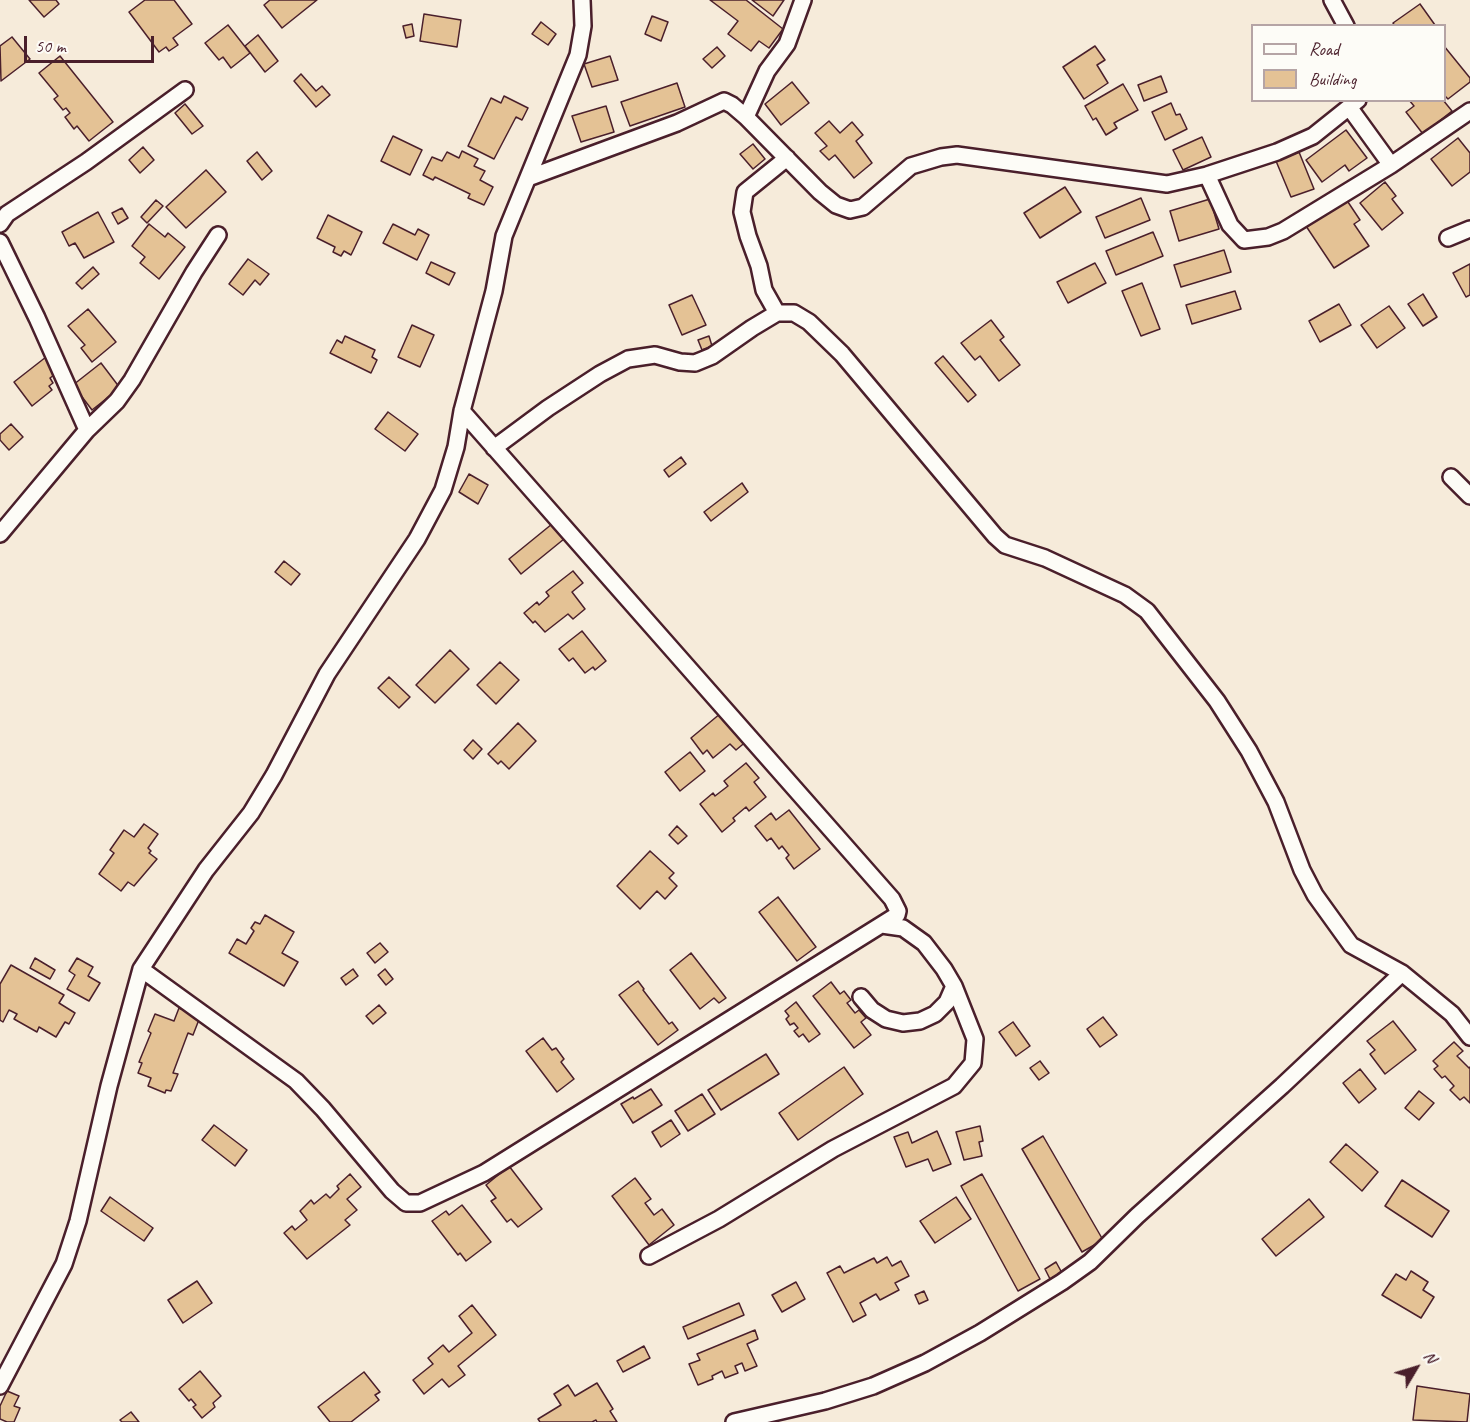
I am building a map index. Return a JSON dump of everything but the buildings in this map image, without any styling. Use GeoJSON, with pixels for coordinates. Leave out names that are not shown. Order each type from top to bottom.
{"type":"FeatureCollection","features":[{"type":"Feature","properties":{"kind":"street"},"geometry":{"type":"LineString","coordinates":[[0,1386],[64,1264],[78,1221],[109,1086],[141,969],[206,870],[251,813],[274,775],[327,674],[417,539],[442,490],[456,447],[462,411],[494,291],[504,236],[578,55],[583,26],[582,0]]}},
{"type":"Feature","properties":{"kind":"street"},"geometry":{"type":"LineString","coordinates":[[746,117],[767,71],[787,44],[804,0]]}},
{"type":"Feature","properties":{"kind":"street"},"geometry":{"type":"LineString","coordinates":[[1332,0],[1345,24]]}},
{"type":"Feature","properties":{"kind":"street"},"geometry":{"type":"LineString","coordinates":[[0,224],[8,214],[86,162],[185,90]]}},
{"type":"Feature","properties":{"kind":"street"},"geometry":{"type":"LineString","coordinates":[[528,178],[676,123],[724,101],[746,117],[836,205],[850,210],[863,207],[911,166],[957,155],[1167,184],[1207,175],[1276,152],[1313,136],[1354,104],[1391,165]]}},
{"type":"Feature","properties":{"kind":"street"},"geometry":{"type":"LineString","coordinates":[[1207,175],[1230,225],[1244,240],[1268,237],[1282,231],[1391,165],[1470,111]]}},
{"type":"Feature","properties":{"kind":"street"},"geometry":{"type":"LineString","coordinates":[[777,313],[764,290],[742,212],[745,192],[787,158]]}},
{"type":"Feature","properties":{"kind":"street"},"geometry":{"type":"LineString","coordinates":[[1448,238],[1470,229]]}},
{"type":"Feature","properties":{"kind":"street"},"geometry":{"type":"LineString","coordinates":[[0,534],[87,429],[117,401],[132,380],[218,235]]}},
{"type":"Feature","properties":{"kind":"street"},"geometry":{"type":"LineString","coordinates":[[0,242],[87,429]]}},
{"type":"Feature","properties":{"kind":"street"},"geometry":{"type":"LineString","coordinates":[[494,448],[548,408],[600,374],[628,359],[655,355],[680,362],[695,363],[712,356],[777,313],[794,314],[809,322],[842,354],[1005,545],[1045,558],[1125,595],[1147,611],[1217,701],[1249,751],[1276,802],[1302,870],[1315,895],[1351,945],[1402,973],[1452,1014],[1470,1037]]}},
{"type":"Feature","properties":{"kind":"street"},"geometry":{"type":"LineString","coordinates":[[141,969],[296,1081],[323,1109],[392,1191],[406,1203],[420,1203],[484,1173],[897,915],[897,906],[892,899],[462,411]]}},
{"type":"Feature","properties":{"kind":"street"},"geometry":{"type":"LineString","coordinates":[[1451,477],[1470,496]]}},
{"type":"Feature","properties":{"kind":"street"},"geometry":{"type":"LineString","coordinates":[[649,1256],[719,1219],[833,1149],[954,1086],[973,1063],[975,1039],[954,986],[944,969],[924,944],[903,928],[882,925]]}},
{"type":"Feature","properties":{"kind":"street"},"geometry":{"type":"LineString","coordinates":[[734,1422],[825,1401],[873,1386],[925,1363],[980,1333],[1062,1282],[1090,1262],[1137,1216],[1282,1086],[1402,973]]}},
{"type":"Feature","properties":{"kind":"street"},"geometry":{"type":"LineString","coordinates":[[861,997],[872,1010],[886,1019],[903,1023],[920,1021],[935,1014],[947,1002],[954,986]]}}]}
